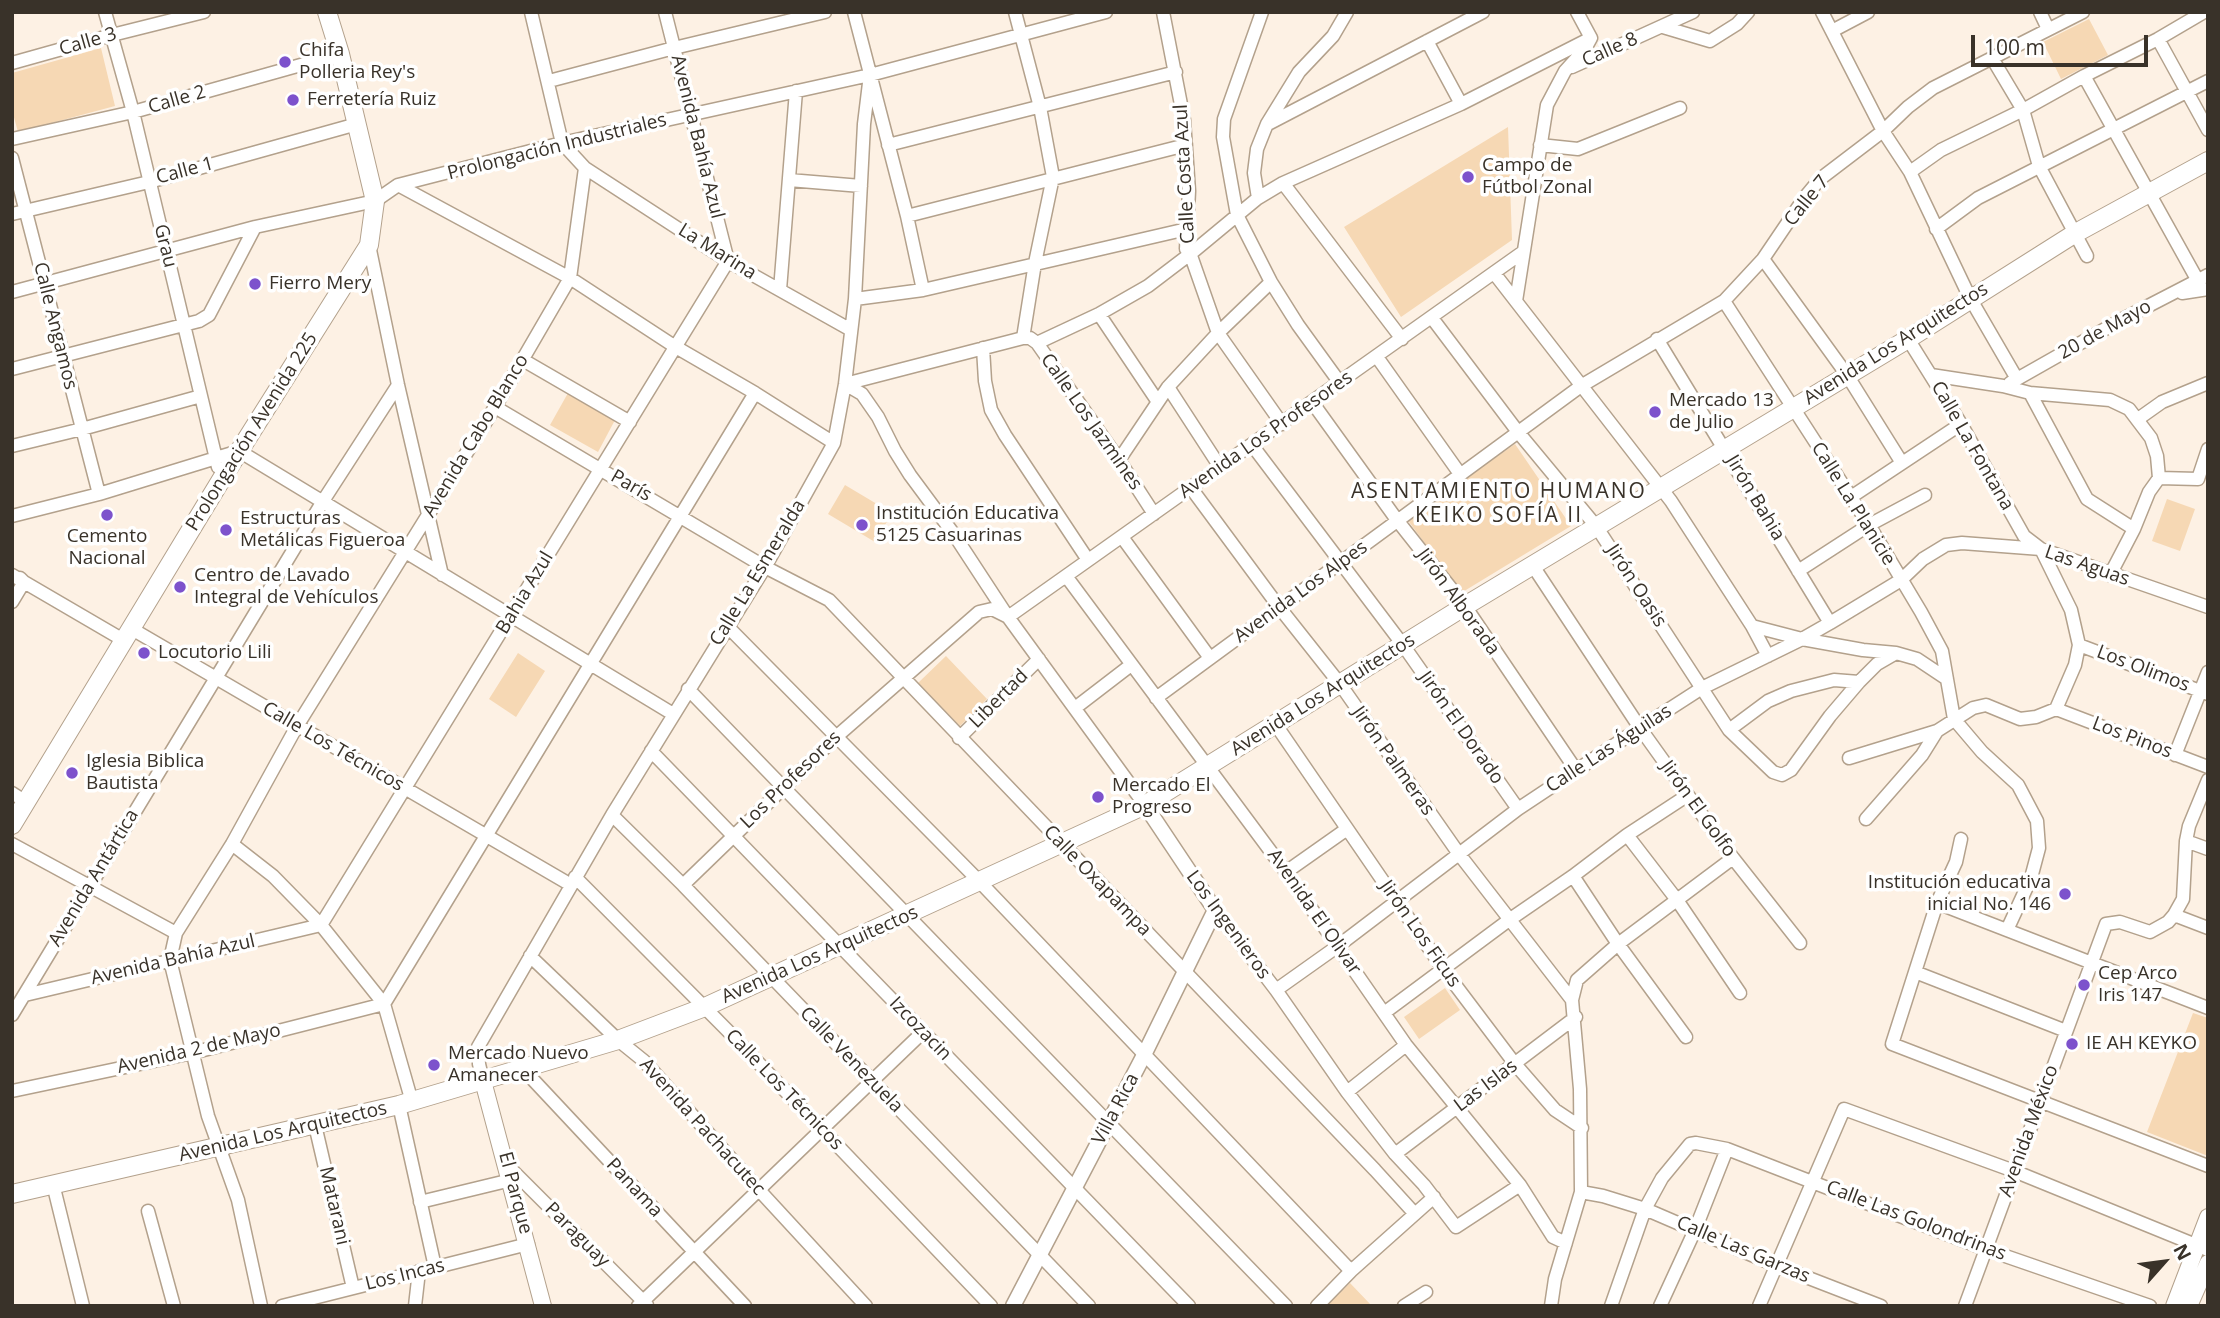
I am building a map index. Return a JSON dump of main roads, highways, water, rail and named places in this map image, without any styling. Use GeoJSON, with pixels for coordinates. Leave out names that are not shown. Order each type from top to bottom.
{"type":"FeatureCollection","features":[{"type":"Feature","properties":{"kind":"main road","name":"Prolongación Avenida 225"},"geometry":{"type":"LineString","coordinates":[[12,825],[19,798],[129,635],[221,480],[369,245],[375,201],[340,54],[327,12]]}},
{"type":"Feature","properties":{"kind":"main road","name":"Avenida Los Arquitectos"},"geometry":{"type":"LineString","coordinates":[[12,1194],[405,1104],[618,1040],[772,978],[1145,805],[2074,234],[2208,161]]}},
{"type":"Feature","properties":{"kind":"main road","name":"El Parque"},"geometry":{"type":"LineString","coordinates":[[483,1081],[528,1244],[541,1304]]}},
{"type":"Feature","properties":{"kind":"main road"},"geometry":{"type":"LineString","coordinates":[[2174,1306],[2203,1248],[2208,1217]]}},
{"type":"Feature","properties":{"kind":"main road"},"geometry":{"type":"LineString","coordinates":[[2189,1306],[2208,1263]]}},
{"type":"Feature","properties":{"kind":"place","name":"Chifa Polleria Rey's"},"geometry":{"type":"Point","coordinates":[285,62]}},
{"type":"Feature","properties":{"kind":"place","name":"Ferretería Ruiz"},"geometry":{"type":"Point","coordinates":[293,100]}},
{"type":"Feature","properties":{"kind":"place","name":"Campo de Fútbol Zonal"},"geometry":{"type":"Point","coordinates":[1468,177]}},
{"type":"Feature","properties":{"kind":"place","name":"Fierro Mery"},"geometry":{"type":"Point","coordinates":[255,284]}},
{"type":"Feature","properties":{"kind":"place","name":"Mercado 13 de Julio"},"geometry":{"type":"Point","coordinates":[1655,412]}},
{"type":"Feature","properties":{"kind":"place","name":"Cemento Nacional"},"geometry":{"type":"Point","coordinates":[107,515]}},
{"type":"Feature","properties":{"kind":"place","name":"Institución Educativa 5125 Casuarinas"},"geometry":{"type":"Point","coordinates":[862,525]}},
{"type":"Feature","properties":{"kind":"place","name":"Estructuras Metálicas Figueroa"},"geometry":{"type":"Point","coordinates":[226,530]}},
{"type":"Feature","properties":{"kind":"place","name":"Centro de Lavado Integral de Vehículos"},"geometry":{"type":"Point","coordinates":[180,587]}},
{"type":"Feature","properties":{"kind":"place","name":"Locutorio Lili"},"geometry":{"type":"Point","coordinates":[144,653]}},
{"type":"Feature","properties":{"kind":"place","name":"Iglesia Biblica Bautista"},"geometry":{"type":"Point","coordinates":[72,773]}},
{"type":"Feature","properties":{"kind":"place","name":"Mercado El Progreso"},"geometry":{"type":"Point","coordinates":[1098,797]}},
{"type":"Feature","properties":{"kind":"place","name":"Institución educativa inicial No. 146"},"geometry":{"type":"Point","coordinates":[2065,894]}},
{"type":"Feature","properties":{"kind":"place","name":"Cep Arco Iris 147"},"geometry":{"type":"Point","coordinates":[2084,985]}},
{"type":"Feature","properties":{"kind":"place","name":"IE AH KEYKO"},"geometry":{"type":"Point","coordinates":[2072,1044]}},
{"type":"Feature","properties":{"kind":"place","name":"Mercado Nuevo Amanecer"},"geometry":{"type":"Point","coordinates":[434,1065]}},
{"type":"Feature","properties":{"kind":"district","name":"ASENTAMIENTO HUMANO KEIKO SOFÍA II"},"geometry":{"type":"Point","coordinates":[1499,504]}}]}
